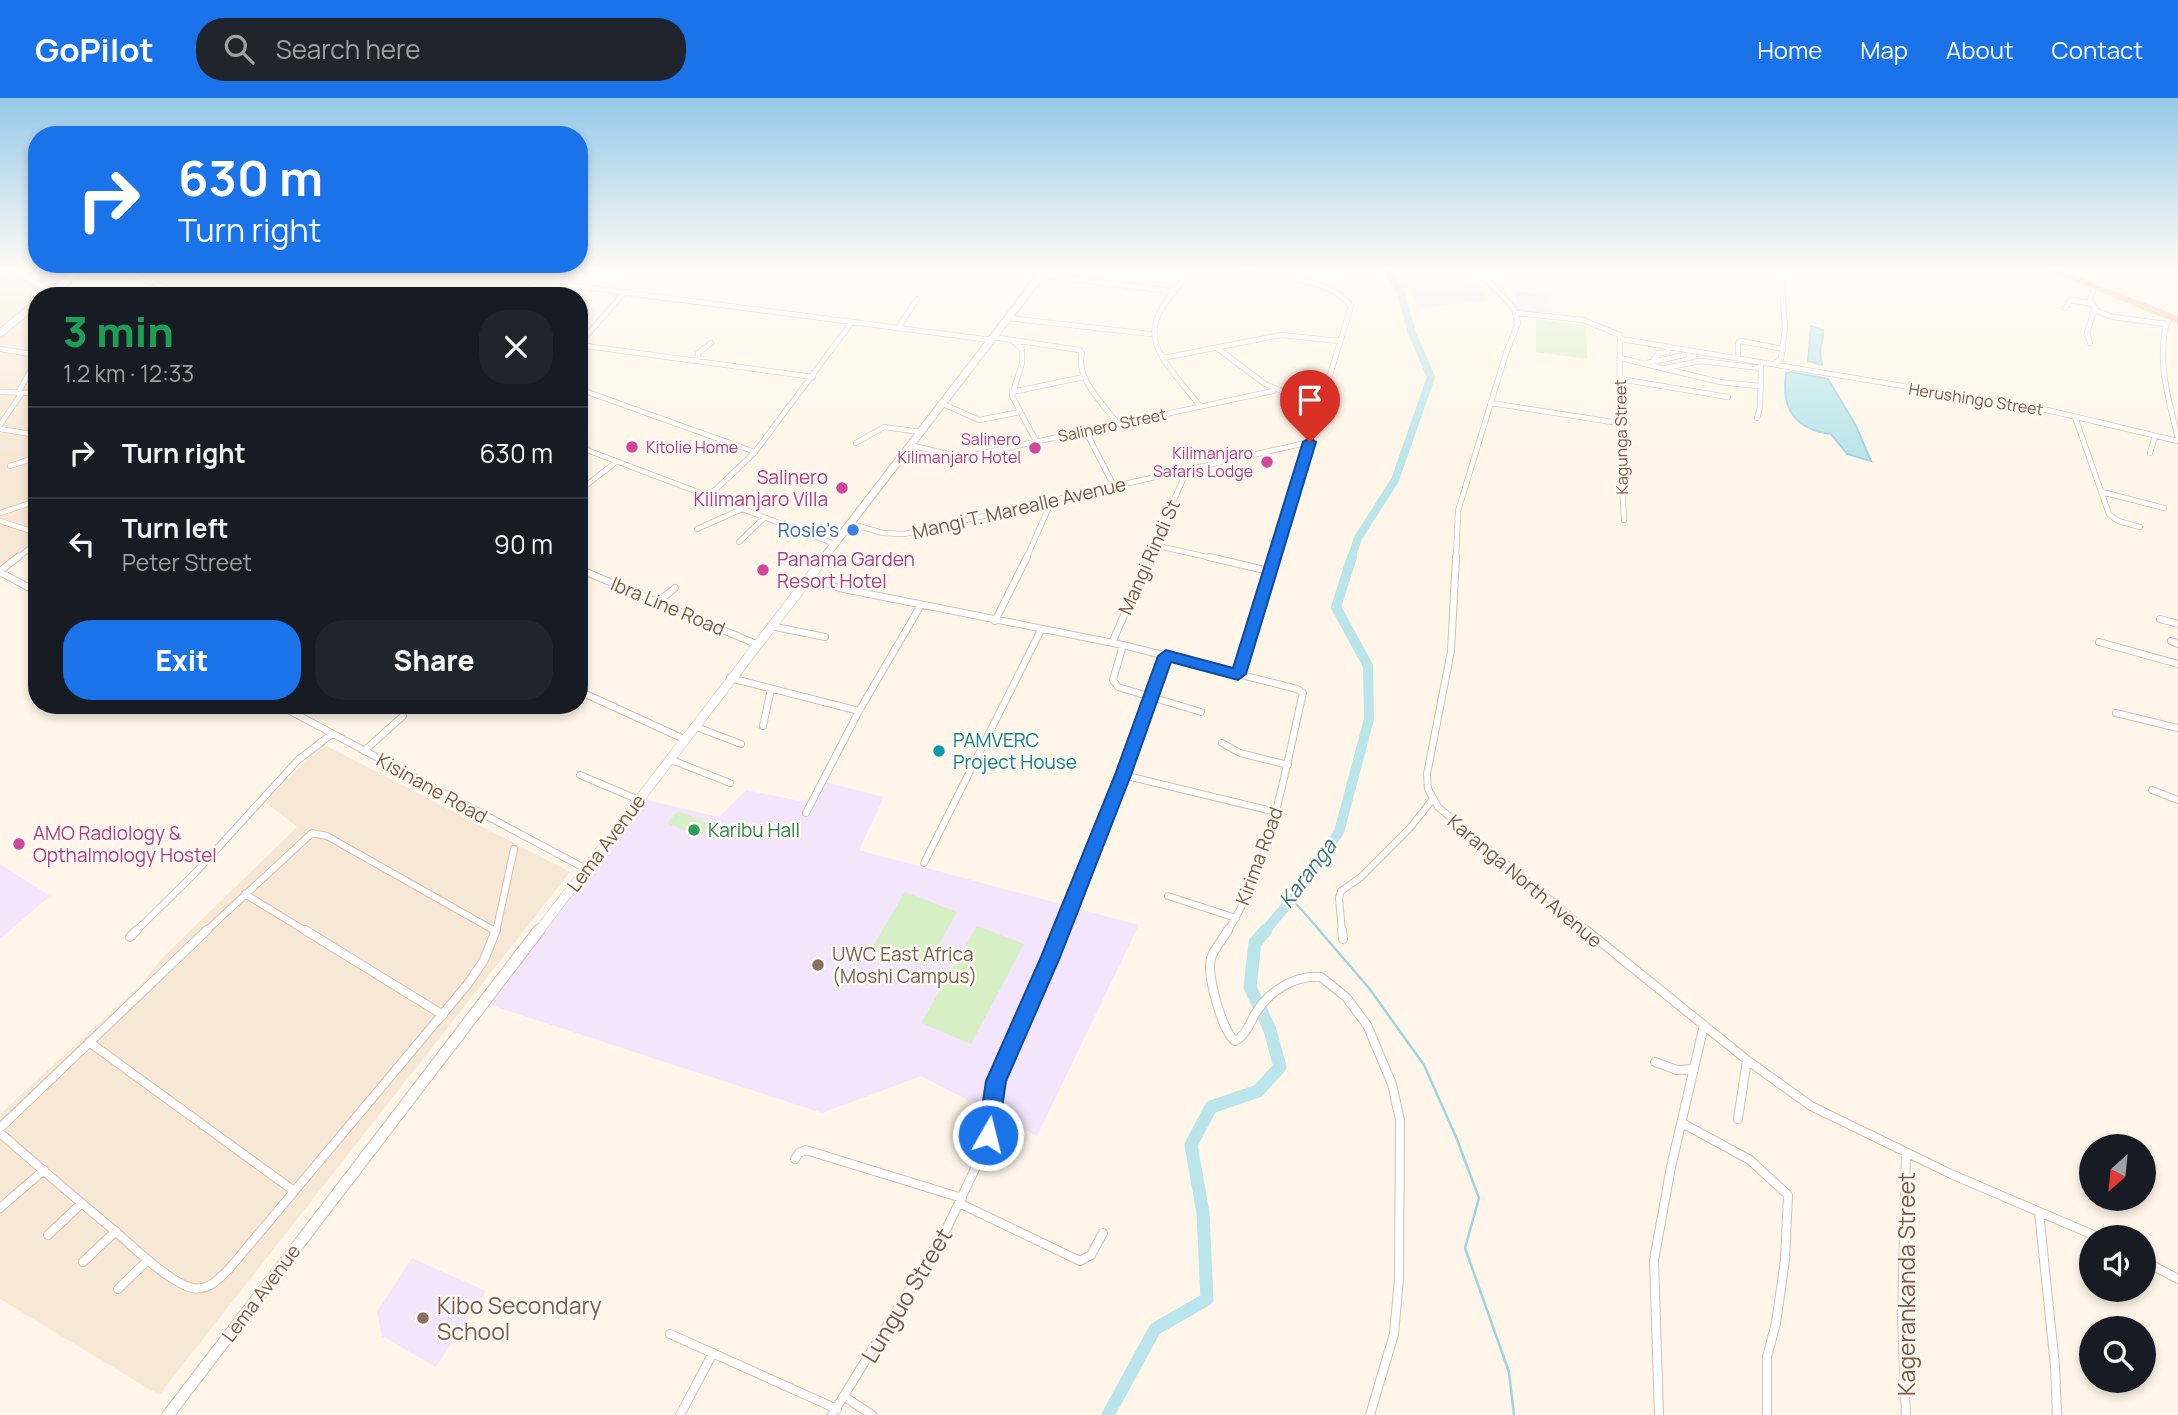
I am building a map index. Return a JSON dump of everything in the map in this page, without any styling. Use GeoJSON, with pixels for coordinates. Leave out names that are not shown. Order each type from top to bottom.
{"type":"FeatureCollection","features":[{"type":"Feature","properties":{"kind":"main road","name":"Lema Avenue"},"geometry":{"type":"LineString","coordinates":[[168,1415],[996,332]]}},
{"type":"Feature","properties":{"kind":"street"},"geometry":{"type":"LineString","coordinates":[[709,496],[755,452],[845,332]]}},
{"type":"Feature","properties":{"kind":"street"},"geometry":{"type":"LineString","coordinates":[[940,332],[1080,350],[1079,364],[1084,377],[1118,424]]}},
{"type":"Feature","properties":{"kind":"street"},"geometry":{"type":"LineString","coordinates":[[1137,332],[1150,334],[1163,358],[1200,406]]}},
{"type":"Feature","properties":{"kind":"street"},"geometry":{"type":"LineString","coordinates":[[808,578],[839,588],[1123,645],[1238,674],[1343,332]]}},
{"type":"Feature","properties":{"kind":"street","name":"Karanga North Avenue"},"geometry":{"type":"LineString","coordinates":[[1515,332],[1458,511],[1451,651],[1427,774],[1433,799],[1443,814],[1747,1060],[1811,1106],[1906,1153],[2079,1229]]}},
{"type":"Feature","properties":{"kind":"street"},"geometry":{"type":"LineString","coordinates":[[1616,332],[1621,339]]}},
{"type":"Feature","properties":{"kind":"street"},"geometry":{"type":"LineString","coordinates":[[1772,364],[1779,363],[1785,332]]}},
{"type":"Feature","properties":{"kind":"street"},"geometry":{"type":"LineString","coordinates":[[2087,332],[2090,343]]}},
{"type":"Feature","properties":{"kind":"street"},"geometry":{"type":"LineString","coordinates":[[2167,332],[2161,352],[2178,439]]}},
{"type":"Feature","properties":{"kind":"street"},"geometry":{"type":"LineString","coordinates":[[1163,358],[1281,335],[1340,341]]}},
{"type":"Feature","properties":{"kind":"street","name":"Herushingo Street"},"geometry":{"type":"LineString","coordinates":[[1621,339],[2075,416],[2178,439]]}},
{"type":"Feature","properties":{"kind":"street","name":"Kagunga Street"},"geometry":{"type":"LineString","coordinates":[[1621,339],[1619,423],[1624,520]]}},
{"type":"Feature","properties":{"kind":"street"},"geometry":{"type":"LineString","coordinates":[[1011,340],[1022,349],[1023,357],[1021,375],[1012,391]]}},
{"type":"Feature","properties":{"kind":"street"},"geometry":{"type":"LineString","coordinates":[[1738,358],[1738,343],[1741,341],[1783,349]]}},
{"type":"Feature","properties":{"kind":"street"},"geometry":{"type":"LineString","coordinates":[[697,361],[698,353],[711,343]]}},
{"type":"Feature","properties":{"kind":"street"},"geometry":{"type":"LineString","coordinates":[[588,345],[813,377]]}},
{"type":"Feature","properties":{"kind":"street"},"geometry":{"type":"LineString","coordinates":[[1654,359],[1659,353],[1668,352],[1670,346]]}},
{"type":"Feature","properties":{"kind":"street"},"geometry":{"type":"LineString","coordinates":[[1217,348],[1255,380],[1273,391],[1320,407]]}},
{"type":"Feature","properties":{"kind":"street"},"geometry":{"type":"LineString","coordinates":[[0,349],[28,355]]}},
{"type":"Feature","properties":{"kind":"street"},"geometry":{"type":"LineString","coordinates":[[1643,364],[1654,359],[1673,359],[1684,355]]}},
{"type":"Feature","properties":{"kind":"street"},"geometry":{"type":"LineString","coordinates":[[1620,358],[1720,382],[1759,386]]}},
{"type":"Feature","properties":{"kind":"street"},"geometry":{"type":"LineString","coordinates":[[1665,368],[1674,364],[1706,360],[1760,368]]}},
{"type":"Feature","properties":{"kind":"street"},"geometry":{"type":"LineString","coordinates":[[1757,418],[1760,412],[1760,368],[1764,362]]}},
{"type":"Feature","properties":{"kind":"street"},"geometry":{"type":"LineString","coordinates":[[28,376],[0,427],[28,433]]}},
{"type":"Feature","properties":{"kind":"street"},"geometry":{"type":"LineString","coordinates":[[1012,391],[1084,377]]}},
{"type":"Feature","properties":{"kind":"street"},"geometry":{"type":"LineString","coordinates":[[1619,379],[1728,397]]}},
{"type":"Feature","properties":{"kind":"street"},"geometry":{"type":"LineString","coordinates":[[1012,391],[1036,441]]}},
{"type":"Feature","properties":{"kind":"street","name":"Salinero Street"},"geometry":{"type":"LineString","coordinates":[[910,445],[959,456],[988,452],[1273,391]]}},
{"type":"Feature","properties":{"kind":"street"},"geometry":{"type":"LineString","coordinates":[[0,392],[28,393]]}},
{"type":"Feature","properties":{"kind":"street"},"geometry":{"type":"LineString","coordinates":[[588,392],[755,452]]}},
{"type":"Feature","properties":{"kind":"street"},"geometry":{"type":"LineString","coordinates":[[1491,403],[1619,423]]}},
{"type":"Feature","properties":{"kind":"street"},"geometry":{"type":"LineString","coordinates":[[943,404],[979,420],[1020,412]]}},
{"type":"Feature","properties":{"kind":"street"},"geometry":{"type":"LineString","coordinates":[[2075,416],[2111,518],[2140,527]]}},
{"type":"Feature","properties":{"kind":"street"},"geometry":{"type":"LineString","coordinates":[[856,443],[884,428],[921,432]]}},
{"type":"Feature","properties":{"kind":"street"},"geometry":{"type":"LineString","coordinates":[[1085,430],[1114,486]]}},
{"type":"Feature","properties":{"kind":"street"},"geometry":{"type":"LineString","coordinates":[[2150,453],[2155,436]]}},
{"type":"Feature","properties":{"kind":"street","name":"Mangi T. Marealle Avenue"},"geometry":{"type":"LineString","coordinates":[[851,524],[883,533],[904,534],[1310,442]]}},
{"type":"Feature","properties":{"kind":"street"},"geometry":{"type":"LineString","coordinates":[[588,451],[835,544]]}},
{"type":"Feature","properties":{"kind":"street"},"geometry":{"type":"LineString","coordinates":[[10,466],[28,460]]}},
{"type":"Feature","properties":{"kind":"street"},"geometry":{"type":"LineString","coordinates":[[588,484],[616,462]]}},
{"type":"Feature","properties":{"kind":"street","name":"Mangi Rindi St"},"geometry":{"type":"LineString","coordinates":[[1111,643],[1187,470]]}},
{"type":"Feature","properties":{"kind":"street"},"geometry":{"type":"LineString","coordinates":[[2102,492],[2164,508]]}},
{"type":"Feature","properties":{"kind":"street"},"geometry":{"type":"LineString","coordinates":[[995,621],[1037,537],[1052,500]]}},
{"type":"Feature","properties":{"kind":"street"},"geometry":{"type":"LineString","coordinates":[[0,513],[28,504]]}},
{"type":"Feature","properties":{"kind":"street"},"geometry":{"type":"LineString","coordinates":[[697,529],[742,509]]}},
{"type":"Feature","properties":{"kind":"street"},"geometry":{"type":"LineString","coordinates":[[739,542],[764,518]]}},
{"type":"Feature","properties":{"kind":"street"},"geometry":{"type":"LineString","coordinates":[[0,521],[28,530]]}},
{"type":"Feature","properties":{"kind":"street"},"geometry":{"type":"LineString","coordinates":[[1154,545],[1269,571]]}},
{"type":"Feature","properties":{"kind":"street"},"geometry":{"type":"LineString","coordinates":[[28,550],[0,572],[28,587]]}},
{"type":"Feature","properties":{"kind":"street","name":"Ibra Line Road"},"geometry":{"type":"LineString","coordinates":[[588,573],[756,644]]}},
{"type":"Feature","properties":{"kind":"street"},"geometry":{"type":"LineString","coordinates":[[659,602],[675,588]]}},
{"type":"Feature","properties":{"kind":"street"},"geometry":{"type":"LineString","coordinates":[[806,813],[859,711],[921,605]]}},
{"type":"Feature","properties":{"kind":"street"},"geometry":{"type":"LineString","coordinates":[[2160,619],[2178,624]]}},
{"type":"Feature","properties":{"kind":"street"},"geometry":{"type":"LineString","coordinates":[[771,626],[825,637]]}},
{"type":"Feature","properties":{"kind":"street"},"geometry":{"type":"LineString","coordinates":[[924,863],[1041,630]]}},
{"type":"Feature","properties":{"kind":"street"},"geometry":{"type":"LineString","coordinates":[[2099,642],[2178,664]]}},
{"type":"Feature","properties":{"kind":"street"},"geometry":{"type":"LineString","coordinates":[[1123,645],[1114,682],[1122,688],[1150,698],[1201,712]]}},
{"type":"Feature","properties":{"kind":"street","name":"Lunguo Street"},"geometry":{"type":"LineString","coordinates":[[835,1412],[961,1201],[988,1135],[996,1081],[1051,957],[1123,775],[1166,656]]}},
{"type":"Feature","properties":{"kind":"street","name":"Kirima Road"},"geometry":{"type":"LineString","coordinates":[[1238,674],[1303,693],[1276,812],[1252,884],[1212,958],[1210,969],[1222,1021],[1231,1038],[1235,1041],[1242,1038],[1255,1013],[1267,1000],[1283,987],[1314,975],[1329,982],[1346,997],[1367,1025],[1392,1084],[1401,1139],[1399,1279],[1394,1334],[1370,1415]]}},
{"type":"Feature","properties":{"kind":"street"},"geometry":{"type":"LineString","coordinates":[[730,678],[859,711]]}},
{"type":"Feature","properties":{"kind":"street"},"geometry":{"type":"LineString","coordinates":[[763,726],[771,689]]}},
{"type":"Feature","properties":{"kind":"street"},"geometry":{"type":"LineString","coordinates":[[588,695],[684,739]]}},
{"type":"Feature","properties":{"kind":"street"},"geometry":{"type":"LineString","coordinates":[[2116,713],[2178,728]]}},
{"type":"Feature","properties":{"kind":"street","name":"Kisinane Road"},"geometry":{"type":"LineString","coordinates":[[296,714],[586,869]]}},
{"type":"Feature","properties":{"kind":"street"},"geometry":{"type":"LineString","coordinates":[[364,751],[402,716]]}},
{"type":"Feature","properties":{"kind":"street"},"geometry":{"type":"LineString","coordinates":[[694,726],[741,744]]}},
{"type":"Feature","properties":{"kind":"street"},"geometry":{"type":"LineString","coordinates":[[130,937],[195,873],[298,760],[332,734]]}},
{"type":"Feature","properties":{"kind":"street"},"geometry":{"type":"LineString","coordinates":[[1222,743],[1240,753],[1288,765]]}},
{"type":"Feature","properties":{"kind":"street"},"geometry":{"type":"LineString","coordinates":[[669,759],[730,783]]}},
{"type":"Feature","properties":{"kind":"street"},"geometry":{"type":"LineString","coordinates":[[580,775],[639,800]]}},
{"type":"Feature","properties":{"kind":"street"},"geometry":{"type":"LineString","coordinates":[[1123,775],[1276,812]]}},
{"type":"Feature","properties":{"kind":"street"},"geometry":{"type":"LineString","coordinates":[[2152,790],[2178,800]]}},
{"type":"Feature","properties":{"kind":"street"},"geometry":{"type":"LineString","coordinates":[[1343,939],[1339,898],[1341,891],[1361,877],[1409,829],[1433,799]]}},
{"type":"Feature","properties":{"kind":"street"},"geometry":{"type":"LineString","coordinates":[[0,1128],[309,835],[317,832],[495,931]]}},
{"type":"Feature","properties":{"kind":"street"},"geometry":{"type":"LineString","coordinates":[[0,1133],[148,1260],[190,1288],[206,1288],[229,1269],[443,1015],[485,959],[495,931],[514,849]]}},
{"type":"Feature","properties":{"kind":"street"},"geometry":{"type":"LineString","coordinates":[[245,894],[443,1015]]}},
{"type":"Feature","properties":{"kind":"street"},"geometry":{"type":"LineString","coordinates":[[1168,896],[1236,918]]}},
{"type":"Feature","properties":{"kind":"street"},"geometry":{"type":"LineString","coordinates":[[1659,1415],[1654,1261],[1704,1025]]}},
{"type":"Feature","properties":{"kind":"street"},"geometry":{"type":"LineString","coordinates":[[89,1042],[294,1191]]}},
{"type":"Feature","properties":{"kind":"street"},"geometry":{"type":"LineString","coordinates":[[1738,1119],[1747,1060]]}},
{"type":"Feature","properties":{"kind":"street"},"geometry":{"type":"LineString","coordinates":[[1655,1062],[1677,1070],[1694,1069]]}},
{"type":"Feature","properties":{"kind":"street"},"geometry":{"type":"LineString","coordinates":[[1682,1123],[1750,1160],[1788,1195],[1785,1261],[1776,1323],[1767,1357],[1767,1415]]}},
{"type":"Feature","properties":{"kind":"street"},"geometry":{"type":"LineString","coordinates":[[794,1159],[806,1150],[961,1201],[1080,1261],[1091,1255],[1103,1233]]}},
{"type":"Feature","properties":{"kind":"street","name":"Kagerankanda Street"},"geometry":{"type":"LineString","coordinates":[[1906,1153],[1902,1320],[1906,1415]]}},
{"type":"Feature","properties":{"kind":"street"},"geometry":{"type":"LineString","coordinates":[[0,1208],[44,1170]]}},
{"type":"Feature","properties":{"kind":"street"},"geometry":{"type":"LineString","coordinates":[[48,1235],[82,1203]]}},
{"type":"Feature","properties":{"kind":"street"},"geometry":{"type":"LineString","coordinates":[[2039,1212],[2055,1366],[2057,1415]]}},
{"type":"Feature","properties":{"kind":"street"},"geometry":{"type":"LineString","coordinates":[[83,1262],[116,1231]]}},
{"type":"Feature","properties":{"kind":"street"},"geometry":{"type":"LineString","coordinates":[[118,1289],[148,1260]]}},
{"type":"Feature","properties":{"kind":"street"},"geometry":{"type":"LineString","coordinates":[[2156,1267],[2178,1279]]}},
{"type":"Feature","properties":{"kind":"street"},"geometry":{"type":"LineString","coordinates":[[670,1334],[835,1412]]}},
{"type":"Feature","properties":{"kind":"street"},"geometry":{"type":"LineString","coordinates":[[680,1415],[713,1353]]}},
{"type":"Feature","properties":{"kind":"street"},"geometry":{"type":"LineString","coordinates":[[845,1397],[872,1415]]}},
{"type":"Feature","properties":{"kind":"shaded area"},"geometry":{"type":"Polygon","coordinates":[[[0,332],[28,332],[28,548],[0,570],[0,332]]]}},
{"type":"Feature","properties":{"kind":"shaded area"},"geometry":{"type":"Polygon","coordinates":[[[323,744],[570,872],[159,1395],[0,1299],[0,1114],[139,986],[166,954],[297,827],[265,802],[323,744]]]}},
{"type":"Feature","properties":{"kind":"shaded area","name":"UWC East Africa (Moshi Campus)"},"geometry":{"type":"Polygon","coordinates":[[[822,781],[884,797],[859,850],[1139,925],[1037,1136],[921,1076],[822,1113],[487,1004],[643,799],[719,817],[746,790],[805,802],[822,781]]]}},
{"type":"Feature","properties":{"kind":"shaded area"},"geometry":{"type":"Polygon","coordinates":[[[0,864],[50,896],[0,939],[0,864]]]}},
{"type":"Feature","properties":{"kind":"shaded area","name":"Kibo Secondary School"},"geometry":{"type":"Polygon","coordinates":[[[412,1258],[486,1291],[436,1367],[382,1336],[377,1312],[412,1258]]]}},
{"type":"Feature","properties":{"kind":"green space"},"geometry":{"type":"Polygon","coordinates":[[[1536,332],[1586,332],[1587,359],[1536,352],[1536,332]]]}},
{"type":"Feature","properties":{"kind":"green space","name":"Karibu Hall"},"geometry":{"type":"Polygon","coordinates":[[[678,811],[710,824],[700,837],[667,823],[678,811]]]}},
{"type":"Feature","properties":{"kind":"green space"},"geometry":{"type":"Polygon","coordinates":[[[905,892],[957,912],[926,967],[873,946],[905,892]]]}},
{"type":"Feature","properties":{"kind":"green space"},"geometry":{"type":"Polygon","coordinates":[[[977,926],[1024,944],[971,1044],[921,1023],[977,926]]]}},
{"type":"Feature","properties":{"kind":"water"},"geometry":{"type":"Polygon","coordinates":[[[1810,332],[1823,332],[1820,335],[1823,337],[1820,351],[1822,365],[1808,361],[1810,332]]]}},
{"type":"Feature","properties":{"kind":"water"},"geometry":{"type":"Polygon","coordinates":[[[1786,373],[1828,379],[1856,426],[1871,461],[1847,454],[1831,434],[1808,427],[1793,415],[1785,386],[1786,373]]]}},
{"type":"Feature","properties":{"kind":"waterway","name":"Karanga"},"geometry":{"type":"LineString","coordinates":[[1351,559],[1358,538],[1395,480],[1431,377],[1412,332]]}},
{"type":"Feature","properties":{"kind":"waterway","name":"Karanga"},"geometry":{"type":"LineString","coordinates":[[1264,932],[1292,899],[1339,832],[1369,719],[1368,666],[1336,607],[1352,557]]}},
{"type":"Feature","properties":{"kind":"waterway"},"geometry":{"type":"LineString","coordinates":[[1292,899],[1321,932]]}},
{"type":"Feature","properties":{"kind":"waterway","name":"Karanga"},"geometry":{"type":"LineString","coordinates":[[1108,1415],[1155,1329],[1207,1299],[1203,1213],[1191,1145],[1211,1107],[1258,1091],[1280,1067],[1270,1030],[1250,987],[1255,943],[1266,930]]}},
{"type":"Feature","properties":{"kind":"waterway"},"geometry":{"type":"LineString","coordinates":[[1319,930],[1369,988],[1424,1065],[1456,1137],[1479,1198],[1465,1248],[1509,1372],[1514,1415]]}},
{"type":"Feature","properties":{"kind":"place","name":"Kitolie Home"},"geometry":{"type":"Point","coordinates":[632,447]}},
{"type":"Feature","properties":{"kind":"place","name":"Salinero Kilimanjaro Hotel"},"geometry":{"type":"Point","coordinates":[1035,448]}},
{"type":"Feature","properties":{"kind":"place","name":"Kilimanjaro Safaris Lodge"},"geometry":{"type":"Point","coordinates":[1267,462]}},
{"type":"Feature","properties":{"kind":"place","name":"Salinero Kilimanjaro Villa"},"geometry":{"type":"Point","coordinates":[842,488]}},
{"type":"Feature","properties":{"kind":"place","name":"Rosie's"},"geometry":{"type":"Point","coordinates":[853,530]}},
{"type":"Feature","properties":{"kind":"place","name":"Panama Garden Resort Hotel"},"geometry":{"type":"Point","coordinates":[763,570]}},
{"type":"Feature","properties":{"kind":"place","name":"PAMVERC Project House"},"geometry":{"type":"Point","coordinates":[939,751]}},
{"type":"Feature","properties":{"kind":"place","name":"Karibu Hall"},"geometry":{"type":"Point","coordinates":[694,830]}},
{"type":"Feature","properties":{"kind":"place","name":"AMO Radiology & Opthalmology Hostel"},"geometry":{"type":"Point","coordinates":[19,844]}},
{"type":"Feature","properties":{"kind":"place","name":"UWC East Africa (Moshi Campus)"},"geometry":{"type":"Point","coordinates":[818,965]}},
{"type":"Feature","properties":{"kind":"place","name":"Kibo Secondary School"},"geometry":{"type":"Point","coordinates":[423,1318]}},
{"type":"Feature","properties":{"kind":"route"},"geometry":{"type":"LineString","coordinates":[[988,1135],[996,1081],[1051,957],[1123,775],[1166,656],[1238,674],[1310,442]]}}]}
